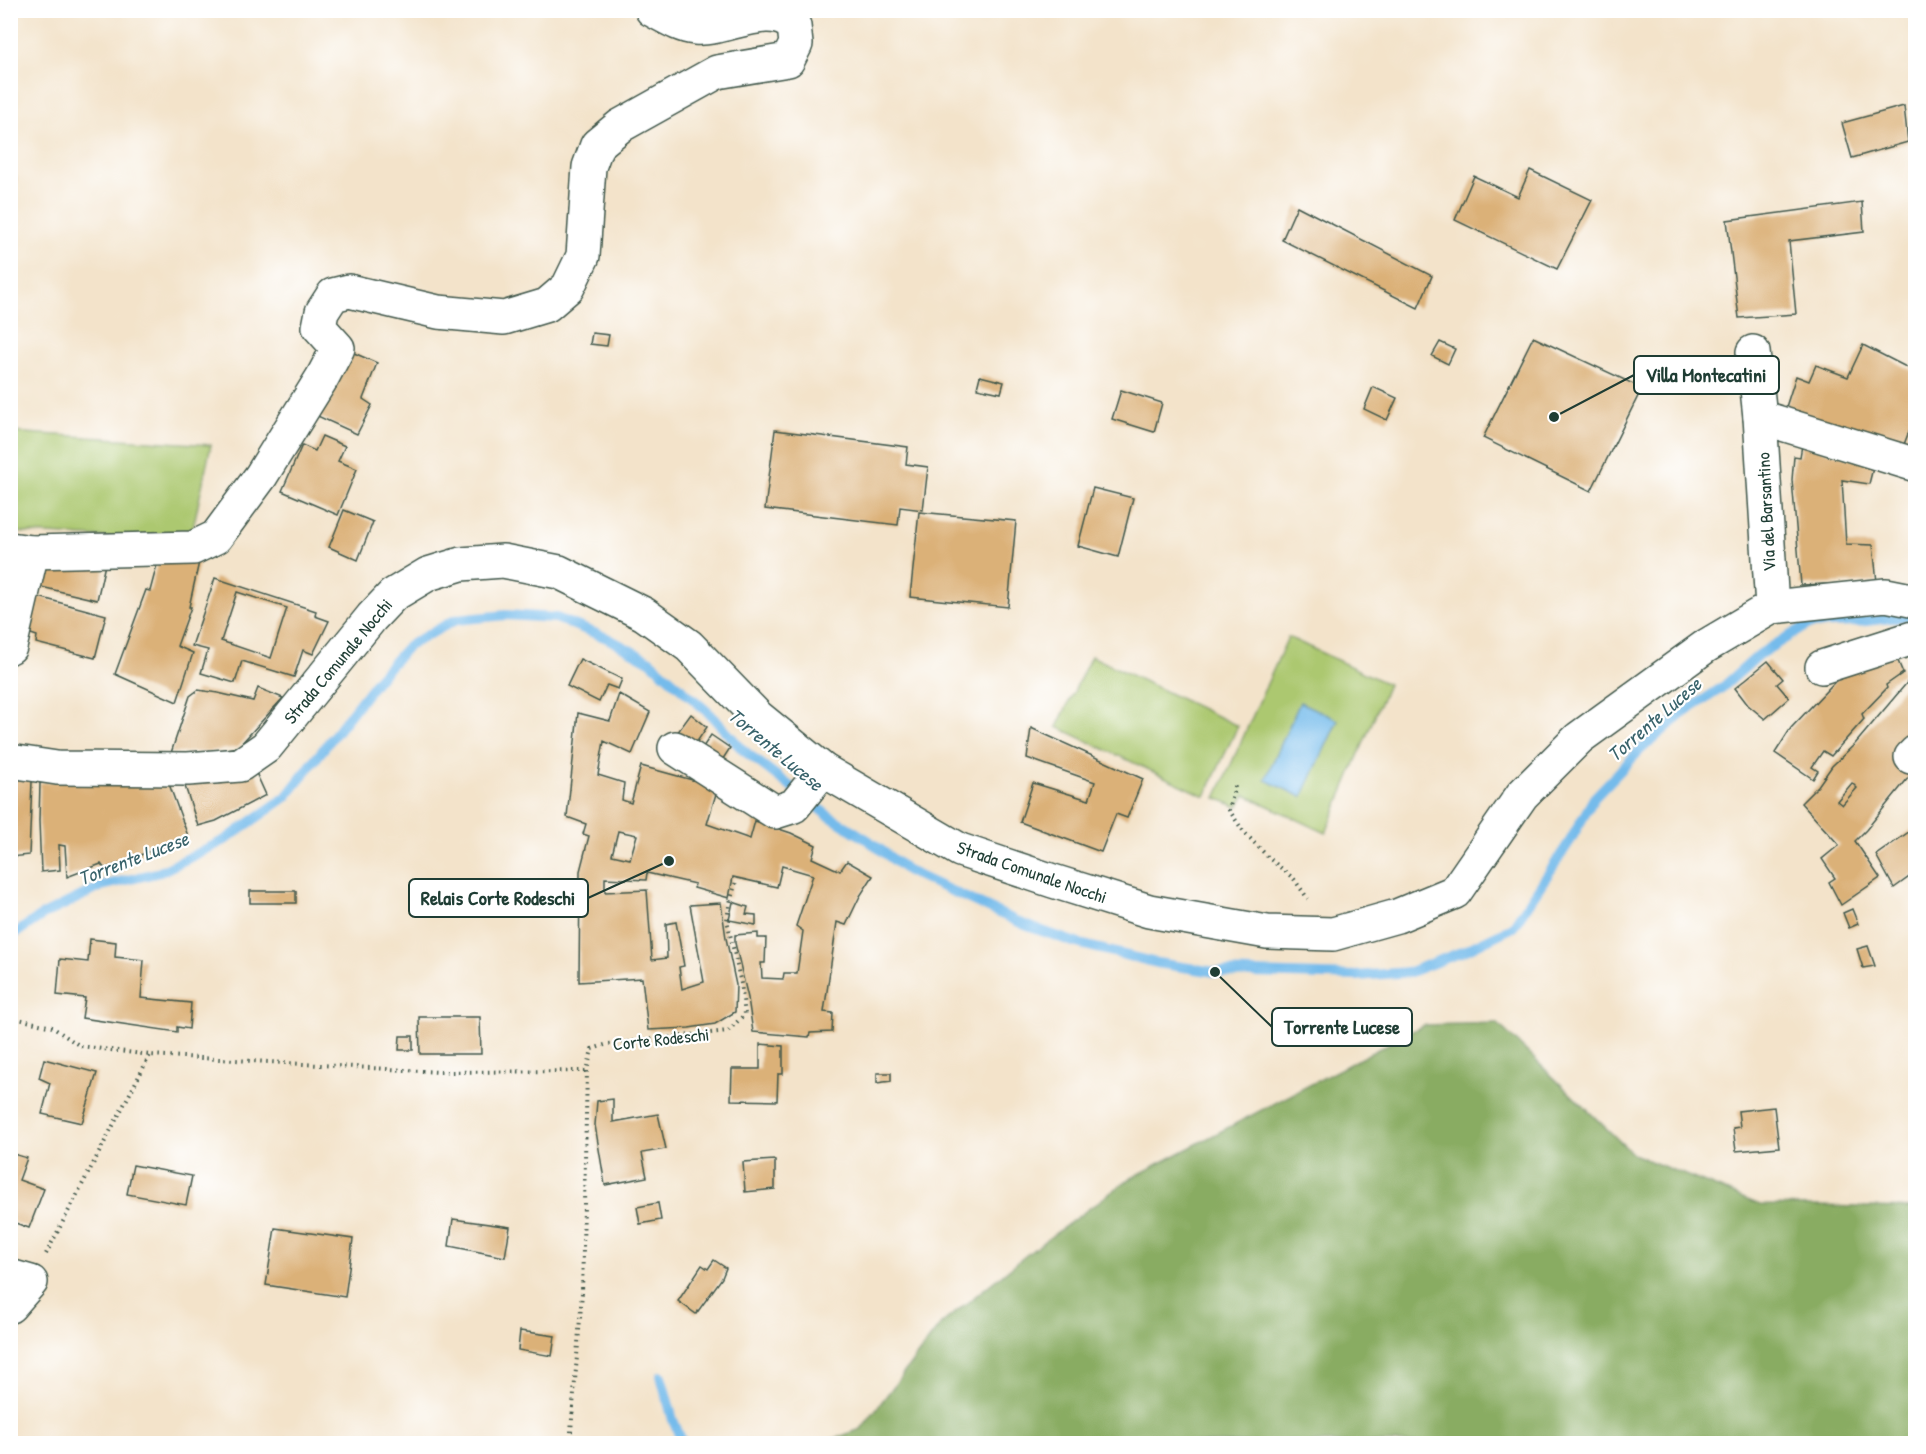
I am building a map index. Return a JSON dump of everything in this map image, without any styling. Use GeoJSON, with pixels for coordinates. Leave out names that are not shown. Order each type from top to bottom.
{"type":"FeatureCollection","features":[{"type":"Feature","properties":{"kind":"street"},"geometry":{"type":"LineString","coordinates":[[10,647],[21,550],[193,548],[216,537],[261,476],[338,348],[319,327],[322,312],[333,295],[349,291],[438,312],[504,318],[547,305],[568,286],[583,256],[589,167],[597,145],[620,126],[717,72],[788,60],[796,44],[794,26],[786,18],[779,16],[772,15],[698,28],[681,25],[652,10]]}},
{"type":"Feature","properties":{"kind":"street","name":"Via del Barsantino"},"geometry":{"type":"LineString","coordinates":[[1753,352],[1760,417],[1772,607]]}},
{"type":"Feature","properties":{"kind":"street"},"geometry":{"type":"LineString","coordinates":[[1760,417],[1916,465]]}},
{"type":"Feature","properties":{"kind":"street","name":"Strada Comunale Nocchi"},"geometry":{"type":"LineString","coordinates":[[10,761],[57,768],[188,769],[240,765],[266,747],[372,617],[393,595],[428,574],[460,564],[503,561],[559,572],[644,614],[689,646],[758,717],[820,774],[960,850],[1149,911],[1267,932],[1334,934],[1397,916],[1455,892],[1522,795],[1579,738],[1706,646],[1772,607],[1901,598]]}},
{"type":"Feature","properties":{"kind":"street"},"geometry":{"type":"LineString","coordinates":[[1822,667],[1916,637]]}},
{"type":"Feature","properties":{"kind":"street"},"geometry":{"type":"LineString","coordinates":[[675,748],[775,812],[794,806],[820,774]]}},
{"type":"Feature","properties":{"kind":"path"},"geometry":{"type":"LineString","coordinates":[[1235,786],[1229,810],[1244,832],[1293,879],[1334,934]]}},
{"type":"Feature","properties":{"kind":"path","name":"Corte Rodeschi"},"geometry":{"type":"LineString","coordinates":[[588,1071],[592,1049],[608,1044],[728,1031],[744,1014],[741,984],[727,920],[737,878]]}},
{"type":"Feature","properties":{"kind":"path"},"geometry":{"type":"LineString","coordinates":[[10,1017],[52,1027],[80,1046],[150,1055],[439,1072],[588,1071],[582,1293],[570,1443]]}},
{"type":"Feature","properties":{"kind":"path"},"geometry":{"type":"LineString","coordinates":[[17,1288],[150,1055]]}},
{"type":"Feature","properties":{"kind":"green space"},"geometry":{"type":"Polygon","coordinates":[[[10,432],[211,445],[190,542],[11,532],[10,432]]]}},
{"type":"Feature","properties":{"kind":"green space"},"geometry":{"type":"Polygon","coordinates":[[[1288,637],[1388,684],[1326,833],[1245,795],[1238,807],[1216,798],[1288,637]]]}},
{"type":"Feature","properties":{"kind":"green space"},"geometry":{"type":"Polygon","coordinates":[[[1091,656],[1238,726],[1205,796],[1057,727],[1091,656]]]}},
{"type":"Feature","properties":{"kind":"green space"},"geometry":{"type":"Polygon","coordinates":[[[1497,1023],[1633,1154],[1760,1205],[1915,1208],[1915,1443],[822,1443],[861,1429],[941,1324],[1030,1252],[1128,1180],[1424,1025],[1497,1023]]]}},
{"type":"Feature","properties":{"kind":"water"},"geometry":{"type":"Polygon","coordinates":[[[1300,702],[1338,720],[1302,797],[1265,780],[1300,702]]]}},
{"type":"Feature","properties":{"kind":"building"},"geometry":{"type":"Polygon","coordinates":[[[1904,106],[1908,142],[1852,158],[1842,123],[1904,106]]]}},
{"type":"Feature","properties":{"kind":"building"},"geometry":{"type":"Polygon","coordinates":[[[1530,170],[1592,200],[1557,269],[1455,220],[1474,176],[1518,197],[1530,170]]]}},
{"type":"Feature","properties":{"kind":"building"},"geometry":{"type":"Polygon","coordinates":[[[10,176],[17,177],[14,205],[10,204],[10,176]]]}},
{"type":"Feature","properties":{"kind":"building"},"geometry":{"type":"Polygon","coordinates":[[[1862,202],[1864,232],[1789,241],[1796,314],[1739,318],[1727,220],[1862,202]]]}},
{"type":"Feature","properties":{"kind":"building"},"geometry":{"type":"Polygon","coordinates":[[[1297,206],[1432,276],[1418,308],[1282,240],[1297,206]]]}},
{"type":"Feature","properties":{"kind":"building"},"geometry":{"type":"Polygon","coordinates":[[[592,333],[609,335],[607,346],[590,344],[592,333]]]}},
{"type":"Feature","properties":{"kind":"building"},"geometry":{"type":"Polygon","coordinates":[[[1533,337],[1642,388],[1591,491],[1483,438],[1533,337]]]}},
{"type":"Feature","properties":{"kind":"building"},"geometry":{"type":"Polygon","coordinates":[[[1440,342],[1455,349],[1448,364],[1432,356],[1440,342]]]}},
{"type":"Feature","properties":{"kind":"building"},"geometry":{"type":"Polygon","coordinates":[[[1863,345],[1916,372],[1916,413],[1903,447],[1785,410],[1796,376],[1809,381],[1816,365],[1848,377],[1863,345]]]}},
{"type":"Feature","properties":{"kind":"building"},"geometry":{"type":"Polygon","coordinates":[[[347,350],[377,363],[363,399],[372,405],[357,434],[313,414],[347,350]]]}},
{"type":"Feature","properties":{"kind":"building"},"geometry":{"type":"Polygon","coordinates":[[[980,376],[1004,382],[1001,393],[977,388],[980,376]]]}},
{"type":"Feature","properties":{"kind":"building"},"geometry":{"type":"Polygon","coordinates":[[[1373,387],[1397,398],[1387,420],[1364,409],[1373,387]]]}},
{"type":"Feature","properties":{"kind":"building"},"geometry":{"type":"Polygon","coordinates":[[[1121,390],[1162,403],[1154,432],[1112,419],[1121,390]]]}},
{"type":"Feature","properties":{"kind":"building"},"geometry":{"type":"Polygon","coordinates":[[[775,430],[908,447],[906,464],[928,467],[923,510],[900,507],[898,525],[765,509],[775,430]]]}},
{"type":"Feature","properties":{"kind":"building"},"geometry":{"type":"Polygon","coordinates":[[[322,436],[345,446],[338,461],[357,469],[338,515],[282,491],[302,445],[315,451],[322,436]]]}},
{"type":"Feature","properties":{"kind":"building"},"geometry":{"type":"Polygon","coordinates":[[[1802,445],[1874,464],[1869,484],[1842,480],[1846,544],[1873,545],[1877,582],[1801,585],[1792,480],[1794,456],[1800,457],[1802,445]]]}},
{"type":"Feature","properties":{"kind":"building"},"geometry":{"type":"Polygon","coordinates":[[[1093,488],[1133,498],[1118,557],[1078,546],[1093,488]]]}},
{"type":"Feature","properties":{"kind":"building"},"geometry":{"type":"Polygon","coordinates":[[[344,510],[373,522],[358,560],[329,547],[344,510]]]}},
{"type":"Feature","properties":{"kind":"building"},"geometry":{"type":"Polygon","coordinates":[[[919,512],[1016,521],[1008,607],[910,597],[919,512]]]}},
{"type":"Feature","properties":{"kind":"building"},"geometry":{"type":"Polygon","coordinates":[[[43,560],[106,560],[97,600],[37,586],[43,560]]]}},
{"type":"Feature","properties":{"kind":"building"},"geometry":{"type":"Polygon","coordinates":[[[158,561],[199,562],[189,607],[191,607],[177,646],[193,653],[177,702],[115,674],[146,590],[150,591],[158,561]]]}},
{"type":"Feature","properties":{"kind":"building"},"geometry":{"type":"Polygon","coordinates":[[[215,578],[316,611],[315,616],[329,621],[313,654],[303,650],[294,677],[242,661],[235,683],[201,673],[208,650],[192,646],[215,578]],[[237,592],[221,641],[271,658],[287,608],[237,592]]]}},
{"type":"Feature","properties":{"kind":"building"},"geometry":{"type":"Polygon","coordinates":[[[35,596],[106,615],[95,658],[36,643],[37,636],[25,632],[35,596]]]}},
{"type":"Feature","properties":{"kind":"building"},"geometry":{"type":"Polygon","coordinates":[[[1893,649],[1903,673],[1886,685],[1887,688],[1862,714],[1864,719],[1831,756],[1823,751],[1812,767],[1818,771],[1813,779],[1775,753],[1791,728],[1849,667],[1893,649]]]}},
{"type":"Feature","properties":{"kind":"building"},"geometry":{"type":"Polygon","coordinates":[[[580,659],[622,679],[618,689],[607,685],[599,702],[567,686],[580,659]]]}},
{"type":"Feature","properties":{"kind":"building"},"geometry":{"type":"Polygon","coordinates":[[[1768,661],[1783,679],[1777,684],[1789,698],[1765,719],[1748,705],[1735,688],[1768,661]]]}},
{"type":"Feature","properties":{"kind":"building"},"geometry":{"type":"Polygon","coordinates":[[[1916,672],[1916,739],[1913,772],[1855,841],[1880,878],[1841,905],[1829,882],[1835,878],[1822,859],[1839,845],[1801,803],[1818,786],[1832,766],[1855,744],[1916,672]],[[1852,783],[1837,801],[1842,805],[1857,788],[1852,783]]]}},
{"type":"Feature","properties":{"kind":"building"},"geometry":{"type":"Polygon","coordinates":[[[258,688],[283,698],[238,747],[207,752],[171,753],[190,696],[198,690],[253,701],[258,688]]]}},
{"type":"Feature","properties":{"kind":"building"},"geometry":{"type":"Polygon","coordinates":[[[619,694],[650,712],[632,754],[604,741],[598,775],[624,783],[622,800],[631,803],[641,766],[718,787],[707,824],[750,839],[755,821],[791,833],[816,845],[812,858],[840,871],[847,861],[873,876],[846,925],[837,922],[824,1012],[833,1013],[832,1032],[810,1033],[809,1037],[753,1032],[735,935],[758,933],[758,938],[766,938],[765,963],[761,963],[762,978],[783,979],[784,973],[797,973],[803,931],[796,926],[813,875],[782,866],[777,887],[733,877],[729,898],[694,888],[695,884],[647,873],[646,880],[605,878],[605,892],[647,890],[652,960],[667,958],[666,924],[676,922],[684,966],[679,967],[682,989],[704,982],[690,905],[721,903],[736,985],[735,1012],[715,1024],[648,1030],[642,978],[579,982],[580,871],[589,836],[583,834],[586,824],[567,817],[578,713],[610,721],[619,694]],[[618,831],[612,855],[630,859],[637,835],[618,831]]]}},
{"type":"Feature","properties":{"kind":"building"},"geometry":{"type":"Polygon","coordinates":[[[691,714],[707,727],[694,746],[677,733],[691,714]]]}},
{"type":"Feature","properties":{"kind":"building"},"geometry":{"type":"Polygon","coordinates":[[[1031,728],[1143,779],[1127,818],[1116,814],[1101,852],[1020,822],[1033,783],[1089,800],[1095,782],[1027,758],[1031,728]]]}},
{"type":"Feature","properties":{"kind":"building"},"geometry":{"type":"Polygon","coordinates":[[[711,735],[730,748],[719,765],[699,753],[711,735]]]}},
{"type":"Feature","properties":{"kind":"building"},"geometry":{"type":"Polygon","coordinates":[[[252,764],[266,795],[216,821],[198,826],[184,783],[252,764]]]}},
{"type":"Feature","properties":{"kind":"building"},"geometry":{"type":"Polygon","coordinates":[[[165,773],[188,836],[105,869],[101,864],[67,877],[65,846],[59,845],[60,870],[41,872],[40,783],[93,775],[165,773]]]}},
{"type":"Feature","properties":{"kind":"building"},"geometry":{"type":"Polygon","coordinates":[[[10,778],[32,781],[29,855],[10,857],[10,778]]]}},
{"type":"Feature","properties":{"kind":"building"},"geometry":{"type":"Polygon","coordinates":[[[1916,827],[1916,872],[1894,888],[1876,855],[1916,827]]]}},
{"type":"Feature","properties":{"kind":"building"},"geometry":{"type":"Polygon","coordinates":[[[250,891],[296,891],[296,903],[250,903],[250,891]]]}},
{"type":"Feature","properties":{"kind":"building"},"geometry":{"type":"Polygon","coordinates":[[[733,902],[748,907],[746,914],[756,915],[756,925],[729,920],[733,902]]]}},
{"type":"Feature","properties":{"kind":"building"},"geometry":{"type":"Polygon","coordinates":[[[1852,909],[1858,924],[1849,928],[1843,913],[1852,909]]]}},
{"type":"Feature","properties":{"kind":"building"},"geometry":{"type":"Polygon","coordinates":[[[90,939],[116,942],[115,957],[144,960],[141,998],[191,1003],[189,1029],[177,1027],[177,1032],[82,1018],[85,998],[57,995],[60,959],[88,962],[90,939]]]}},
{"type":"Feature","properties":{"kind":"building"},"geometry":{"type":"Polygon","coordinates":[[[1868,946],[1875,966],[1863,968],[1857,949],[1868,946]]]}},
{"type":"Feature","properties":{"kind":"building"},"geometry":{"type":"Polygon","coordinates":[[[419,1017],[480,1017],[481,1054],[420,1054],[419,1017]]]}},
{"type":"Feature","properties":{"kind":"building"},"geometry":{"type":"Polygon","coordinates":[[[400,1036],[413,1036],[413,1050],[399,1050],[400,1036]]]}},
{"type":"Feature","properties":{"kind":"building"},"geometry":{"type":"Polygon","coordinates":[[[760,1044],[783,1046],[783,1074],[778,1074],[777,1101],[731,1100],[732,1069],[760,1069],[760,1044]]]}},
{"type":"Feature","properties":{"kind":"building"},"geometry":{"type":"Polygon","coordinates":[[[44,1059],[97,1073],[82,1123],[42,1114],[50,1083],[39,1078],[44,1059]]]}},
{"type":"Feature","properties":{"kind":"building"},"geometry":{"type":"Polygon","coordinates":[[[877,1073],[891,1073],[891,1081],[877,1083],[877,1073]]]}},
{"type":"Feature","properties":{"kind":"building"},"geometry":{"type":"Polygon","coordinates":[[[613,1099],[613,1122],[658,1114],[666,1149],[642,1153],[647,1177],[605,1185],[595,1125],[597,1101],[613,1099]]]}},
{"type":"Feature","properties":{"kind":"building"},"geometry":{"type":"Polygon","coordinates":[[[1774,1107],[1779,1147],[1736,1151],[1733,1128],[1740,1127],[1738,1111],[1774,1107]]]}},
{"type":"Feature","properties":{"kind":"building"},"geometry":{"type":"Polygon","coordinates":[[[1913,1127],[1916,1127],[1916,1155],[1912,1155],[1913,1127]]]}},
{"type":"Feature","properties":{"kind":"building"},"geometry":{"type":"Polygon","coordinates":[[[10,1153],[27,1158],[19,1180],[44,1189],[29,1228],[10,1221],[10,1153]]]}},
{"type":"Feature","properties":{"kind":"building"},"geometry":{"type":"Polygon","coordinates":[[[775,1160],[775,1189],[745,1192],[743,1162],[775,1160]]]}},
{"type":"Feature","properties":{"kind":"building"},"geometry":{"type":"Polygon","coordinates":[[[133,1165],[192,1176],[186,1205],[127,1194],[133,1165]]]}},
{"type":"Feature","properties":{"kind":"building"},"geometry":{"type":"Polygon","coordinates":[[[658,1203],[661,1220],[640,1224],[637,1207],[658,1203]]]}},
{"type":"Feature","properties":{"kind":"building"},"geometry":{"type":"Polygon","coordinates":[[[453,1219],[510,1227],[505,1257],[449,1246],[453,1219]]]}},
{"type":"Feature","properties":{"kind":"building"},"geometry":{"type":"Polygon","coordinates":[[[275,1228],[353,1239],[345,1297],[266,1285],[275,1228]]]}},
{"type":"Feature","properties":{"kind":"building"},"geometry":{"type":"Polygon","coordinates":[[[714,1260],[726,1268],[722,1278],[696,1314],[678,1301],[702,1265],[708,1269],[714,1260]]]}},
{"type":"Feature","properties":{"kind":"building"},"geometry":{"type":"Polygon","coordinates":[[[520,1331],[555,1336],[552,1356],[518,1350],[520,1331]]]}},
{"type":"Feature","properties":{"kind":"waterway","name":"Torrente Lucese"},"geometry":{"type":"LineString","coordinates":[[10,937],[41,916],[102,886],[160,872],[225,840],[286,797],[378,679],[408,646],[455,620],[506,615],[556,618],[607,638],[650,661],[709,713],[743,750],[826,814],[868,840],[908,871],[1025,925],[1076,943],[1157,963],[1215,972],[1357,976],[1410,972],[1464,951],[1513,927],[1570,841],[1594,798],[1640,750],[1682,714],[1723,687],[1760,654],[1809,624],[1857,622],[1916,615]]}},
{"type":"Feature","properties":{"kind":"waterway"},"geometry":{"type":"LineString","coordinates":[[661,1376],[673,1420],[683,1444]]}},
{"type":"Feature","properties":{"kind":"place","name":"Villa Montecatini"},"geometry":{"type":"Point","coordinates":[1554,417]}},
{"type":"Feature","properties":{"kind":"place","name":"Relais Corte Rodeschi"},"geometry":{"type":"Point","coordinates":[669,861]}},
{"type":"Feature","properties":{"kind":"place","name":"Torrente Lucese"},"geometry":{"type":"Point","coordinates":[1215,972]}}]}
